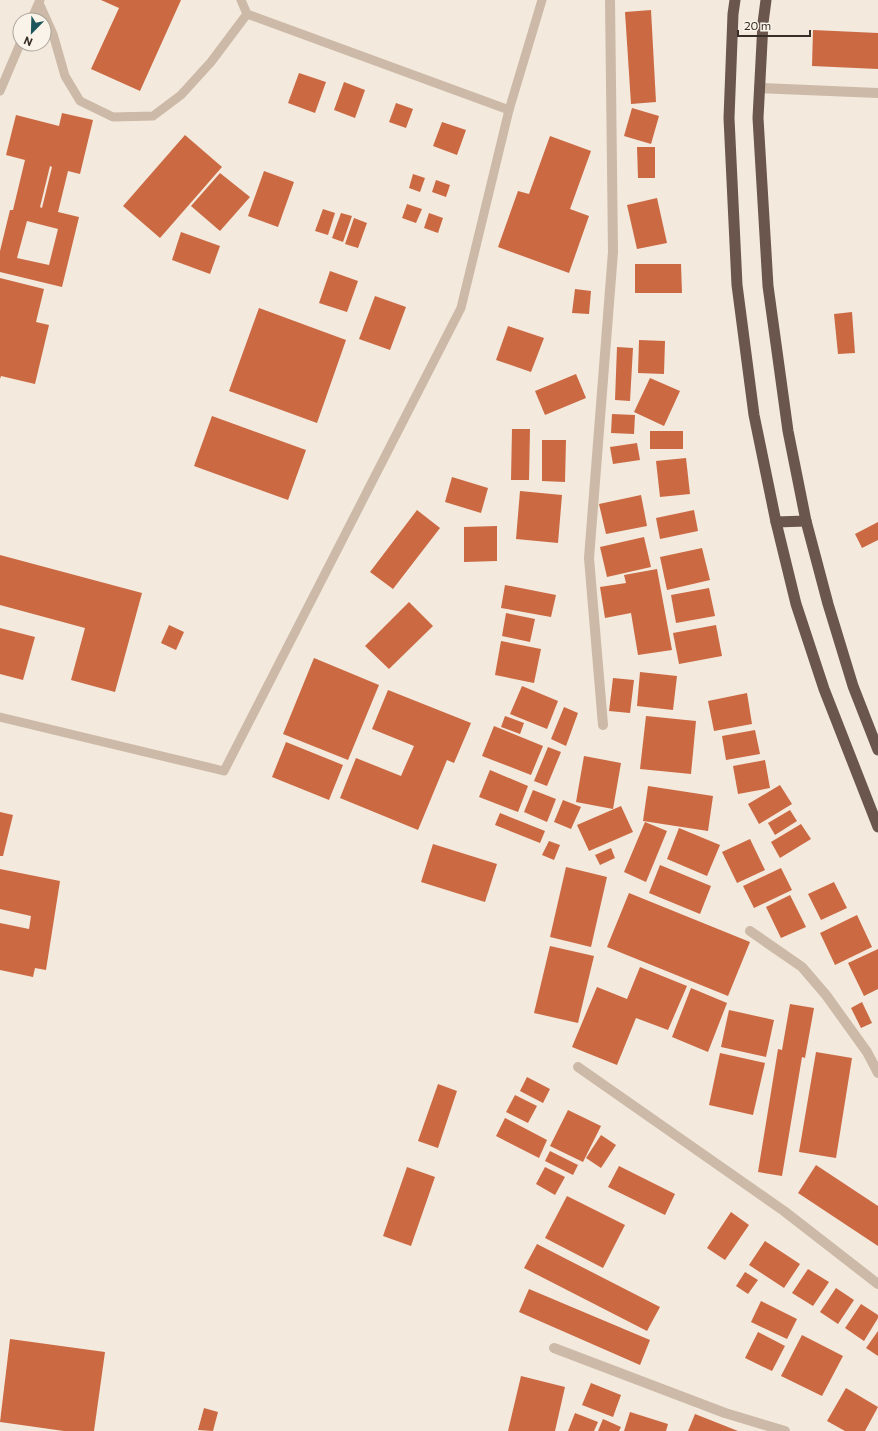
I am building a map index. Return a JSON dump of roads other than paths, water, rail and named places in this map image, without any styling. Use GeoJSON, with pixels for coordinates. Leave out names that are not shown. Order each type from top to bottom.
{"type":"FeatureCollection","features":[{"type":"Feature","properties":{"kind":"highway"},"geometry":{"type":"LineString","coordinates":[[735,0],[733,14],[729,118],[737,285],[754,415],[776,522],[796,604],[821,682],[878,827]]}},
{"type":"Feature","properties":{"kind":"highway"},"geometry":{"type":"LineString","coordinates":[[766,0],[763,23],[758,118],[768,286],[788,431],[806,521],[828,604],[853,686],[878,750]]}},
{"type":"Feature","properties":{"kind":"highway"},"geometry":{"type":"LineString","coordinates":[[776,522],[806,521]]}},
{"type":"Feature","properties":{"kind":"street"},"geometry":{"type":"LineString","coordinates":[[603,725],[589,558],[613,252],[610,0]]}},
{"type":"Feature","properties":{"kind":"street"},"geometry":{"type":"LineString","coordinates":[[759,88],[878,93]]}},
{"type":"Feature","properties":{"kind":"street"},"geometry":{"type":"LineString","coordinates":[[750,931],[802,967],[826,995],[867,1052],[878,1073]]}},
{"type":"Feature","properties":{"kind":"street"},"geometry":{"type":"LineString","coordinates":[[578,1067],[784,1211],[878,1284]]}},
{"type":"Feature","properties":{"kind":"street"},"geometry":{"type":"LineString","coordinates":[[554,1348],[725,1413],[785,1431]]}},
{"type":"Feature","properties":{"kind":"lane"},"geometry":{"type":"LineString","coordinates":[[241,0],[247,14],[509,110]]}},
{"type":"Feature","properties":{"kind":"lane"},"geometry":{"type":"LineString","coordinates":[[0,717],[224,771],[460,308],[509,110],[542,0]]}},
{"type":"Feature","properties":{"kind":"lane"},"geometry":{"type":"LineString","coordinates":[[40,1],[53,34],[65,76],[80,101],[112,117],[153,116],[181,95],[211,62],[247,14]]}},
{"type":"Feature","properties":{"kind":"lane"},"geometry":{"type":"LineString","coordinates":[[35,12],[40,1]]}},
{"type":"Feature","properties":{"kind":"lane"},"geometry":{"type":"LineString","coordinates":[[0,92],[17,52]]}}]}
